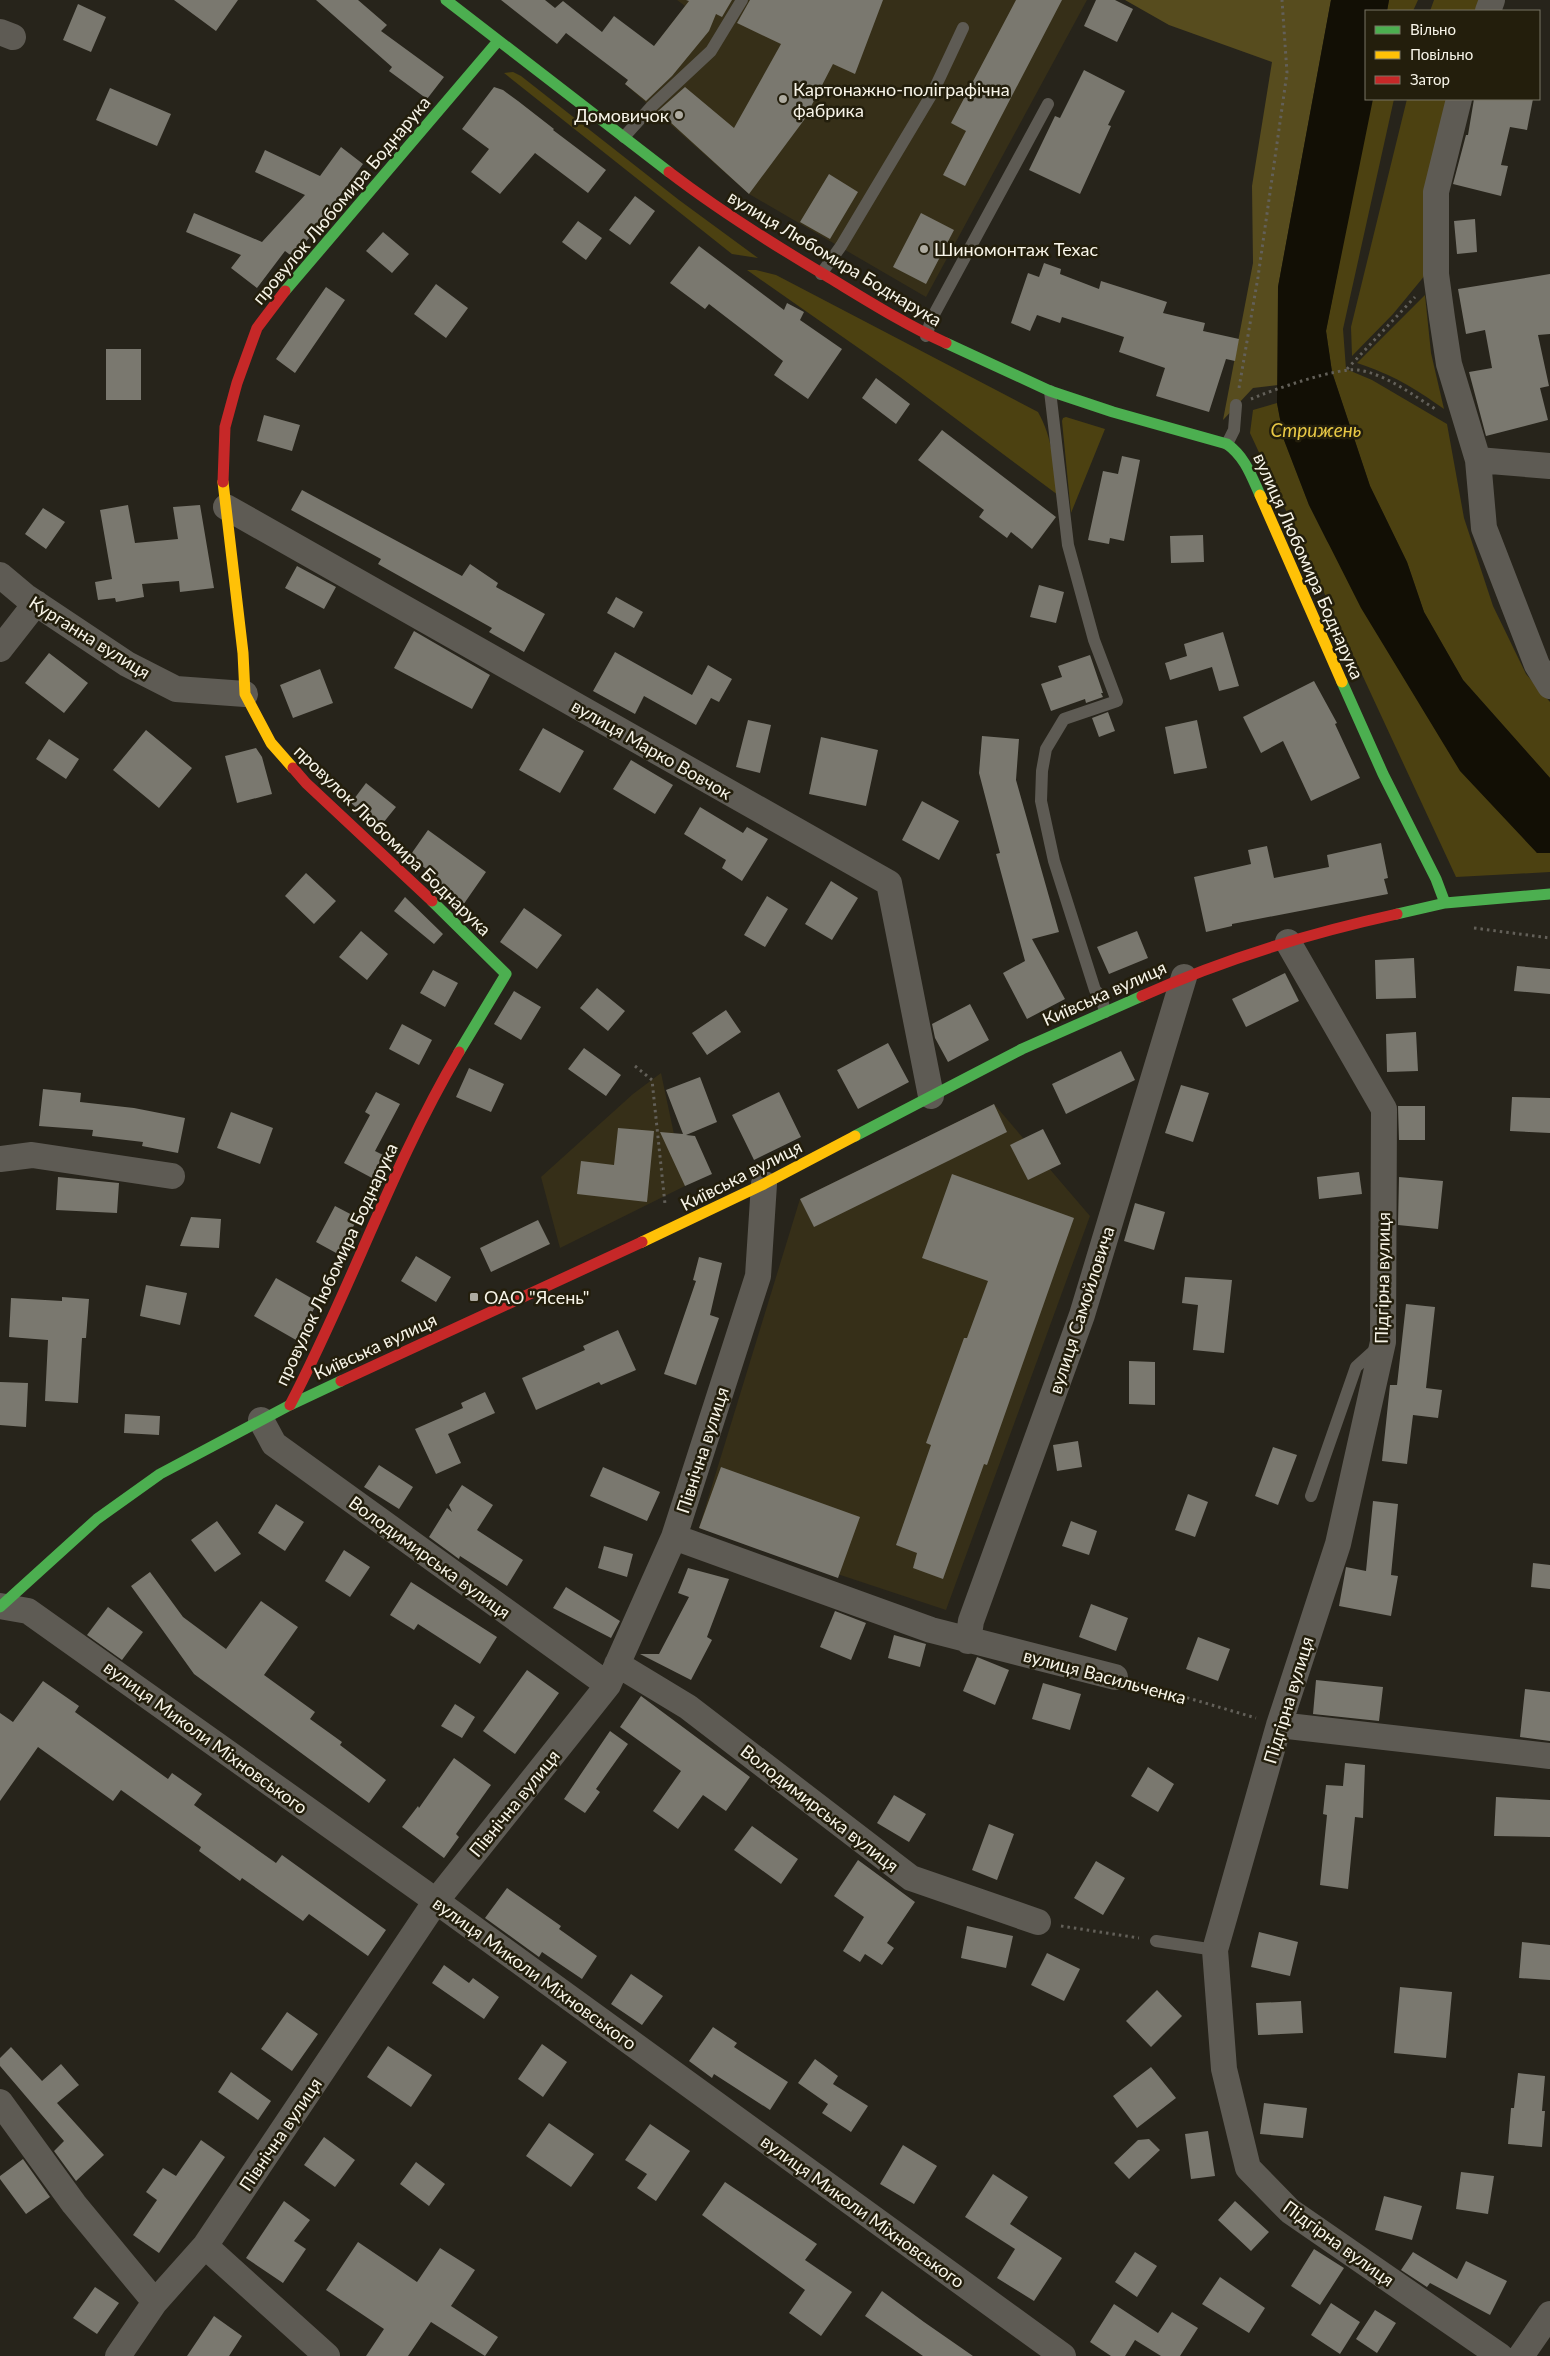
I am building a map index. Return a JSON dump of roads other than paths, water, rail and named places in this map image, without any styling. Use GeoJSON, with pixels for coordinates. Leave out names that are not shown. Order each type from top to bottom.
{"type":"FeatureCollection","features":[{"type":"Feature","properties":{"kind":"street","name":"вулиця Любомира Боднарука"},"geometry":{"type":"LineString","coordinates":[[446,0],[498,42],[708,202],[821,274],[926,334],[1050,391],[1113,412],[1227,444],[1238,451],[1246,462],[1384,774],[1436,879],[1445,903]]}},
{"type":"Feature","properties":{"kind":"street","name":"провулок Любомира Боднарука"},"geometry":{"type":"LineString","coordinates":[[290,1405],[311,1367],[422,1118],[506,974],[383,853],[306,783],[271,743],[246,694],[222,471],[225,427],[236,383],[257,328],[294,279],[498,42]]}},
{"type":"Feature","properties":{"kind":"street"},"geometry":{"type":"LineString","coordinates":[[1459,100],[1436,192],[1436,274],[1449,364],[1478,460],[1484,528],[1537,665],[1550,686]]}},
{"type":"Feature","properties":{"kind":"street"},"geometry":{"type":"LineString","coordinates":[[1478,460],[1550,466]]}},
{"type":"Feature","properties":{"kind":"street","name":"вулиця Марко Вовчок"},"geometry":{"type":"LineString","coordinates":[[226,507],[889,883],[931,1096]]}},
{"type":"Feature","properties":{"kind":"street","name":"Курганна вулиця"},"geometry":{"type":"LineString","coordinates":[[0,575],[36,603],[127,664],[176,689],[246,694]]}},
{"type":"Feature","properties":{"kind":"street"},"geometry":{"type":"LineString","coordinates":[[0,649],[36,603]]}},
{"type":"Feature","properties":{"kind":"street","name":"Київська вулиця"},"geometry":{"type":"LineString","coordinates":[[0,1606],[97,1518],[160,1474],[290,1405],[764,1184],[1022,1049],[1184,976],[1342,926],[1445,903],[1550,894]]}},
{"type":"Feature","properties":{"kind":"street","name":"Підгірна вулиця"},"geometry":{"type":"LineString","coordinates":[[1288,942],[1384,1109],[1382,1342],[1338,1544],[1279,1725],[1215,1950],[1224,2069],[1248,2168],[1290,2211],[1500,2356]]}},
{"type":"Feature","properties":{"kind":"street","name":"вулиця Самойловича"},"geometry":{"type":"LineString","coordinates":[[968,1641],[971,1621],[1082,1315],[1184,976]]}},
{"type":"Feature","properties":{"kind":"street"},"geometry":{"type":"LineString","coordinates":[[0,1159],[32,1155],[172,1176]]}},
{"type":"Feature","properties":{"kind":"street","name":"Північна вулиця"},"geometry":{"type":"LineString","coordinates":[[118,2356],[155,2302],[205,2246],[436,1901],[613,1675],[674,1537],[762,1277],[764,1184]]}},
{"type":"Feature","properties":{"kind":"street","name":"Володимирська вулиця"},"geometry":{"type":"LineString","coordinates":[[261,1420],[274,1444],[613,1675],[688,1706],[911,1878],[1038,1922]]}},
{"type":"Feature","properties":{"kind":"street","name":"вулиця Васильченка"},"geometry":{"type":"LineString","coordinates":[[674,1537],[931,1630],[968,1641],[1115,1677]]}},
{"type":"Feature","properties":{"kind":"street","name":"вулиця Миколи Міхновського"},"geometry":{"type":"LineString","coordinates":[[0,1606],[28,1611],[436,1901],[1063,2356]]}},
{"type":"Feature","properties":{"kind":"street"},"geometry":{"type":"LineString","coordinates":[[1279,1725],[1550,1756]]}},
{"type":"Feature","properties":{"kind":"street"},"geometry":{"type":"LineString","coordinates":[[0,2102],[74,2204],[155,2302]]}},
{"type":"Feature","properties":{"kind":"street"},"geometry":{"type":"LineString","coordinates":[[205,2246],[327,2356]]}},
{"type":"Feature","properties":{"kind":"street"},"geometry":{"type":"LineString","coordinates":[[1521,2356],[1550,2317]]}},
{"type":"Feature","properties":{"kind":"lane"},"geometry":{"type":"LineString","coordinates":[[624,137],[651,107],[710,50],[742,0]]}},
{"type":"Feature","properties":{"kind":"lane"},"geometry":{"type":"LineString","coordinates":[[821,274],[841,246],[933,92],[962,28]]}},
{"type":"Feature","properties":{"kind":"lane"},"geometry":{"type":"LineString","coordinates":[[921,347],[932,318],[1048,104]]}},
{"type":"Feature","properties":{"kind":"lane"},"geometry":{"type":"LineString","coordinates":[[1050,391],[1068,546],[1094,640],[1117,701],[1064,719],[1046,749],[1042,771],[1041,801],[1054,861],[1095,990],[1101,996],[1105,1012]]}},
{"type":"Feature","properties":{"kind":"lane"},"geometry":{"type":"LineString","coordinates":[[1227,444],[1234,430],[1236,406]]}},
{"type":"Feature","properties":{"kind":"lane"},"geometry":{"type":"LineString","coordinates":[[1311,1496],[1356,1367],[1382,1342]]}},
{"type":"Feature","properties":{"kind":"lane"},"geometry":{"type":"LineString","coordinates":[[1156,1941],[1215,1950]]}},
{"type":"Feature","properties":{"kind":"water","name":"Стрижень"},"geometry":{"type":"Polygon","coordinates":[[[1331,0],[1389,0],[1387,10],[1365,10],[1365,100],[1373,100],[1326,331],[1332,372],[1370,486],[1407,562],[1424,612],[1463,680],[1550,778],[1550,853],[1537,853],[1460,771],[1361,608],[1309,505],[1284,440],[1277,403],[1278,287],[1331,0]]]}},
{"type":"Feature","properties":{"kind":"place","name":"Картонажно-поліграфічна фабрика"},"geometry":{"type":"Point","coordinates":[783,99]}},
{"type":"Feature","properties":{"kind":"place","name":"Домовичок"},"geometry":{"type":"Point","coordinates":[679,115]}},
{"type":"Feature","properties":{"kind":"place","name":"Шиномонтаж Техас"},"geometry":{"type":"Point","coordinates":[924,249]}},
{"type":"Feature","properties":{"kind":"place","name":"ОАО \"Ясень\""},"geometry":{"type":"Point","coordinates":[474,1297]}}]}
